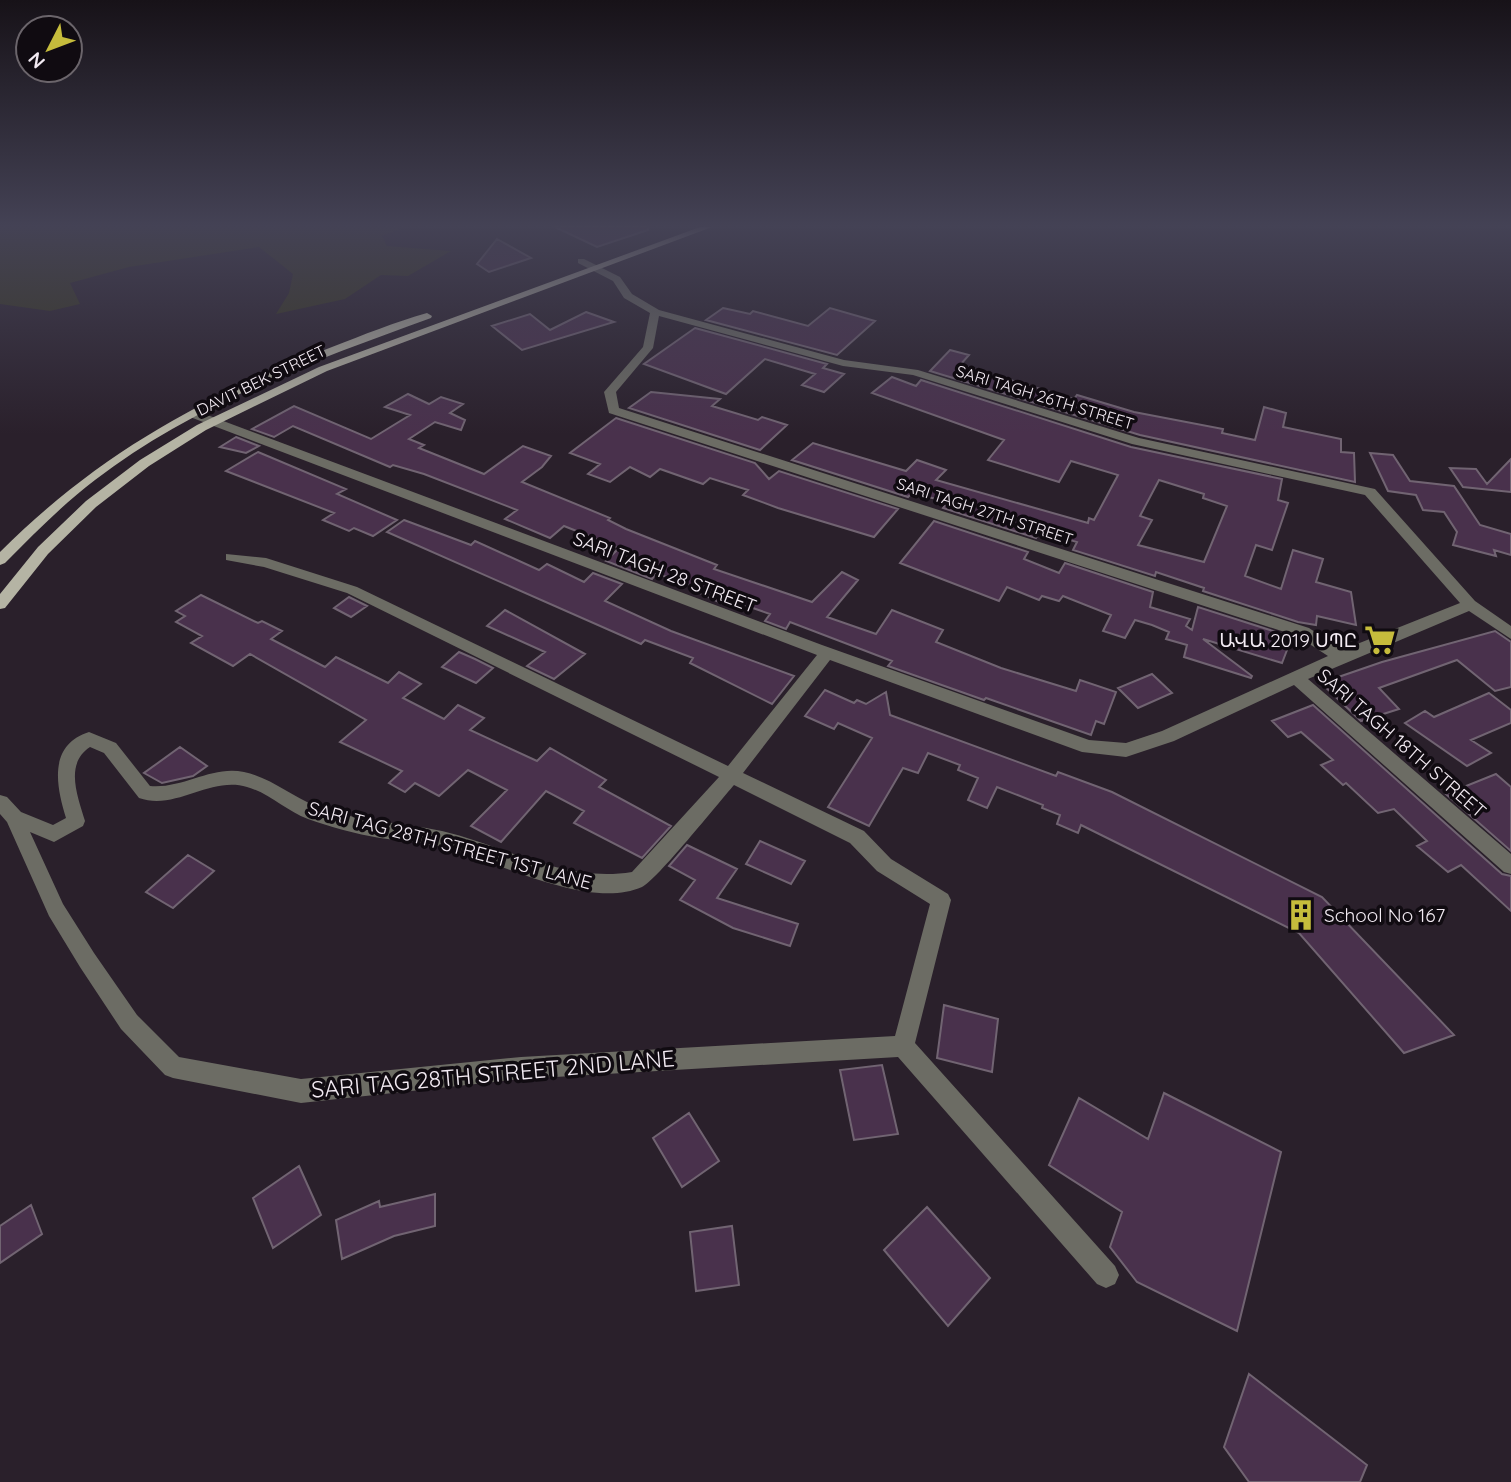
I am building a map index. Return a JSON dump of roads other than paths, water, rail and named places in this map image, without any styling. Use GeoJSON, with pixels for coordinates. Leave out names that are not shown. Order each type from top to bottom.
{"type":"FeatureCollection","features":[{"type":"Feature","properties":{"kind":"main road","name":"DAVIT BEK STREET"},"geometry":{"type":"LineString","coordinates":[[0,560],[42,517],[81,484],[194,414],[315,357],[484,296]]}},
{"type":"Feature","properties":{"kind":"main road","name":"DAVIT BEK STREET"},"geometry":{"type":"LineString","coordinates":[[0,604],[36,556],[101,493],[173,444],[213,421],[326,367],[520,296]]}},
{"type":"Feature","properties":{"kind":"street","name":"SARI TAGH 26TH STREET"},"geometry":{"type":"LineString","coordinates":[[628,296],[655,312],[844,363],[914,372],[1136,441],[1370,492],[1470,605],[1511,634]]}},
{"type":"Feature","properties":{"kind":"street","name":"SARI TAGH 27TH STREET"},"geometry":{"type":"LineString","coordinates":[[655,312],[648,348],[610,392],[613,410],[1303,632],[1340,657]]}},
{"type":"Feature","properties":{"kind":"street","name":"SARI TAGH 28 STREET"},"geometry":{"type":"LineString","coordinates":[[194,414],[827,653],[1088,747],[1126,750],[1168,737],[1297,678]]}},
{"type":"Feature","properties":{"kind":"street"},"geometry":{"type":"LineString","coordinates":[[231,557],[266,563],[352,590],[857,837],[884,865],[941,900],[903,1046],[1106,1275]]}},
{"type":"Feature","properties":{"kind":"street"},"geometry":{"type":"LineString","coordinates":[[1297,678],[1340,657],[1470,605]]}},
{"type":"Feature","properties":{"kind":"street","name":"SARI TAG 28TH STREET 1ST LANE"},"geometry":{"type":"LineString","coordinates":[[7,810],[54,834],[76,821],[64,779],[68,757],[76,745],[89,739],[110,748],[145,793],[162,796],[225,779],[240,778],[309,811],[375,830],[450,841],[542,871],[600,885],[618,885],[638,880],[730,777],[827,653]]}},
{"type":"Feature","properties":{"kind":"street","name":"SARI TAGH 18TH STREET"},"geometry":{"type":"LineString","coordinates":[[1297,678],[1511,866]]}},
{"type":"Feature","properties":{"kind":"street","name":"SARI TAG 28TH STREET 2ND LANE"},"geometry":{"type":"LineString","coordinates":[[7,810],[56,910],[87,960],[129,1022],[173,1067],[300,1091],[522,1068],[903,1046]]}},
{"type":"Feature","properties":{"kind":"place","name":"ԱՎԱ 2019 ՍՊԸ"},"geometry":{"type":"Point","coordinates":[1380,640]}},
{"type":"Feature","properties":{"kind":"place","name":"School No 167"},"geometry":{"type":"Point","coordinates":[1301,915]}}]}
